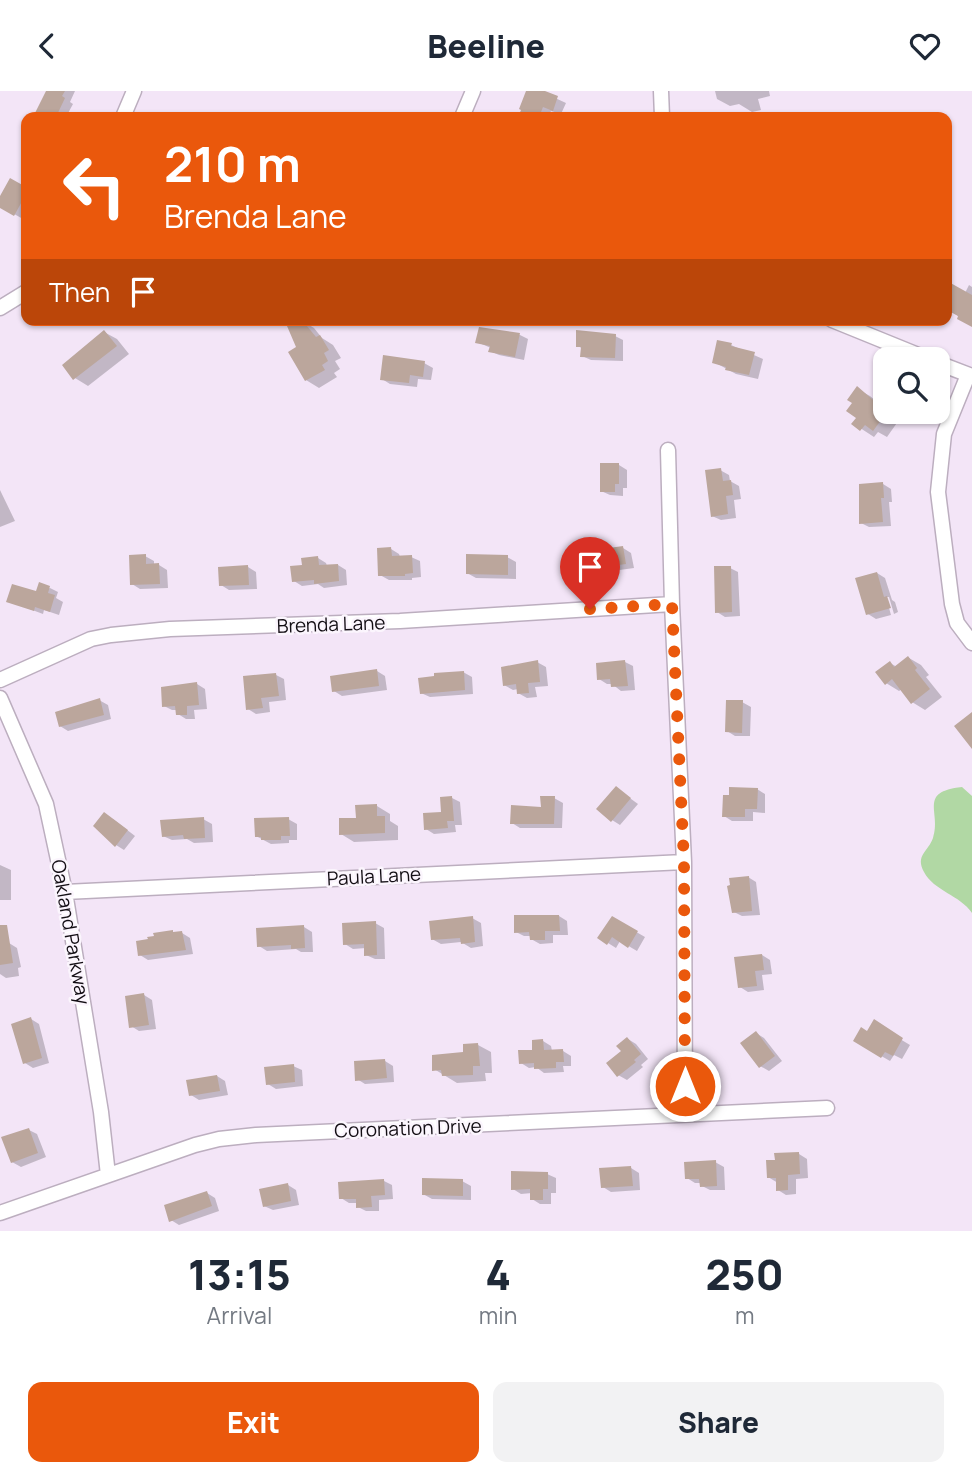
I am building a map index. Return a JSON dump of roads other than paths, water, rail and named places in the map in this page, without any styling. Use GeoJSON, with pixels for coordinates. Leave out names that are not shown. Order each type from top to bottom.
{"type":"FeatureCollection","features":[{"type":"Feature","properties":{"kind":"street"},"geometry":{"type":"LineString","coordinates":[[125,112],[134,91]]}},
{"type":"Feature","properties":{"kind":"street"},"geometry":{"type":"LineString","coordinates":[[464,112],[474,91]]}},
{"type":"Feature","properties":{"kind":"street"},"geometry":{"type":"LineString","coordinates":[[662,91],[662,112]]}},
{"type":"Feature","properties":{"kind":"street"},"geometry":{"type":"LineString","coordinates":[[0,308],[21,295]]}},
{"type":"Feature","properties":{"kind":"street"},"geometry":{"type":"LineString","coordinates":[[847,326],[898,347]]}},
{"type":"Feature","properties":{"kind":"street"},"geometry":{"type":"LineString","coordinates":[[950,368],[970,376],[944,433],[938,492],[952,604],[957,623],[972,643]]}},
{"type":"Feature","properties":{"kind":"street"},"geometry":{"type":"LineString","coordinates":[[668,450],[684,862],[685,1114]]}},
{"type":"Feature","properties":{"kind":"street","name":"Brenda Lane"},"geometry":{"type":"LineString","coordinates":[[0,680],[91,639],[111,635],[170,629],[400,621],[672,604]]}},
{"type":"Feature","properties":{"kind":"street","name":"Oakland Parkway"},"geometry":{"type":"LineString","coordinates":[[0,698],[46,804],[65,892],[101,1112],[108,1175]]}},
{"type":"Feature","properties":{"kind":"street","name":"Paula Lane"},"geometry":{"type":"LineString","coordinates":[[65,892],[684,862]]}},
{"type":"Feature","properties":{"kind":"street","name":"Coronation Drive"},"geometry":{"type":"LineString","coordinates":[[0,1213],[219,1139],[256,1135],[827,1108]]}}]}
